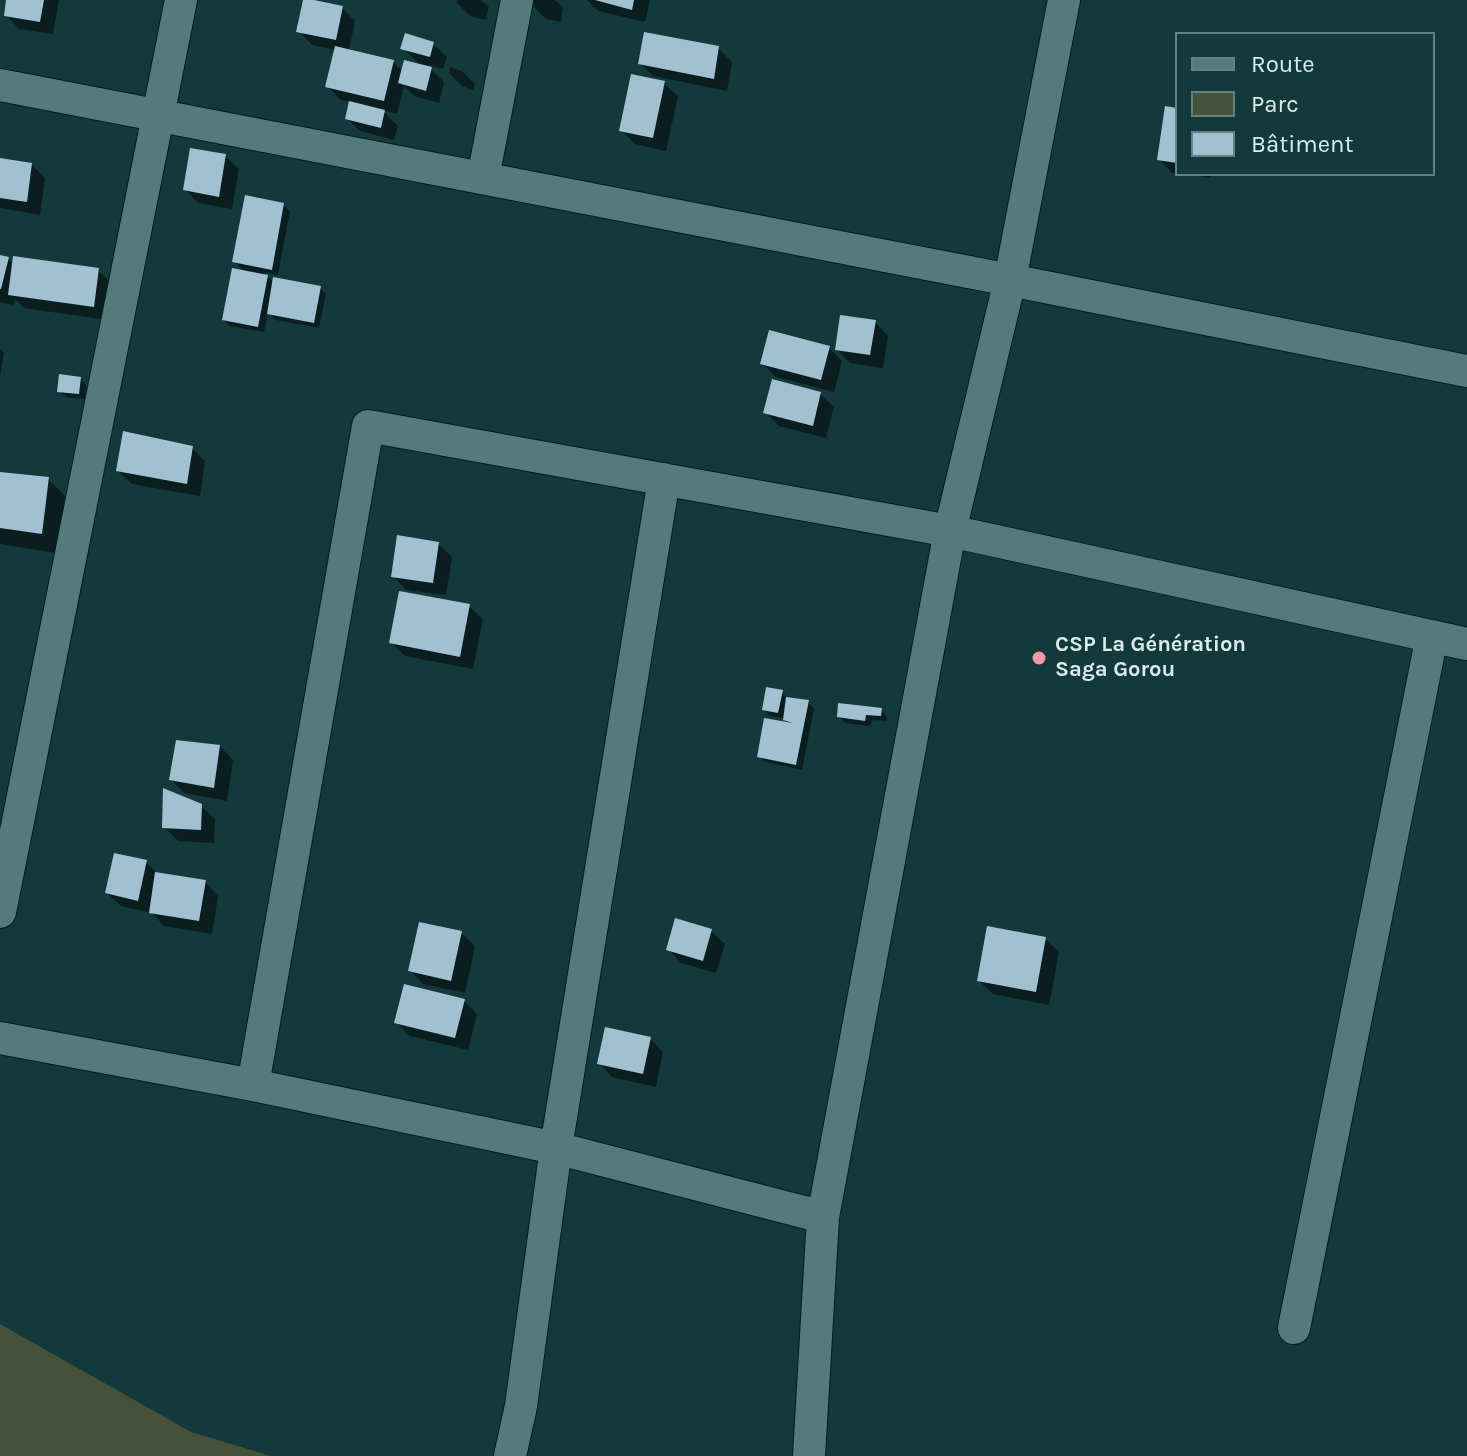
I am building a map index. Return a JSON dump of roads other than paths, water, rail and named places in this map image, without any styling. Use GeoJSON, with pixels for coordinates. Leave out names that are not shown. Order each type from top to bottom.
{"type":"FeatureCollection","features":[{"type":"Feature","properties":{"kind":"street"},"geometry":{"type":"LineString","coordinates":[[0,912],[14,772],[181,0]]}},
{"type":"Feature","properties":{"kind":"street"},"geometry":{"type":"LineString","coordinates":[[483,178],[517,0]]}},
{"type":"Feature","properties":{"kind":"street"},"geometry":{"type":"LineString","coordinates":[[809,1456],[823,1217],[950,531],[1010,280],[1053,2]]}},
{"type":"Feature","properties":{"kind":"street"},"geometry":{"type":"LineString","coordinates":[[0,85],[1467,371]]}},
{"type":"Feature","properties":{"kind":"street"},"geometry":{"type":"LineString","coordinates":[[253,1085],[368,426],[950,531],[1467,644]]}},
{"type":"Feature","properties":{"kind":"street"},"geometry":{"type":"LineString","coordinates":[[510,1456],[521,1406],[556,1148],[664,479]]}},
{"type":"Feature","properties":{"kind":"street"},"geometry":{"type":"LineString","coordinates":[[1294,1328],[1432,636]]}},
{"type":"Feature","properties":{"kind":"street"},"geometry":{"type":"LineString","coordinates":[[0,1038],[253,1085],[556,1148],[823,1217]]}},
{"type":"Feature","properties":{"kind":"place","name":"CSP La Génération Saga Gorou"},"geometry":{"type":"Point","coordinates":[1039,658]}}]}
